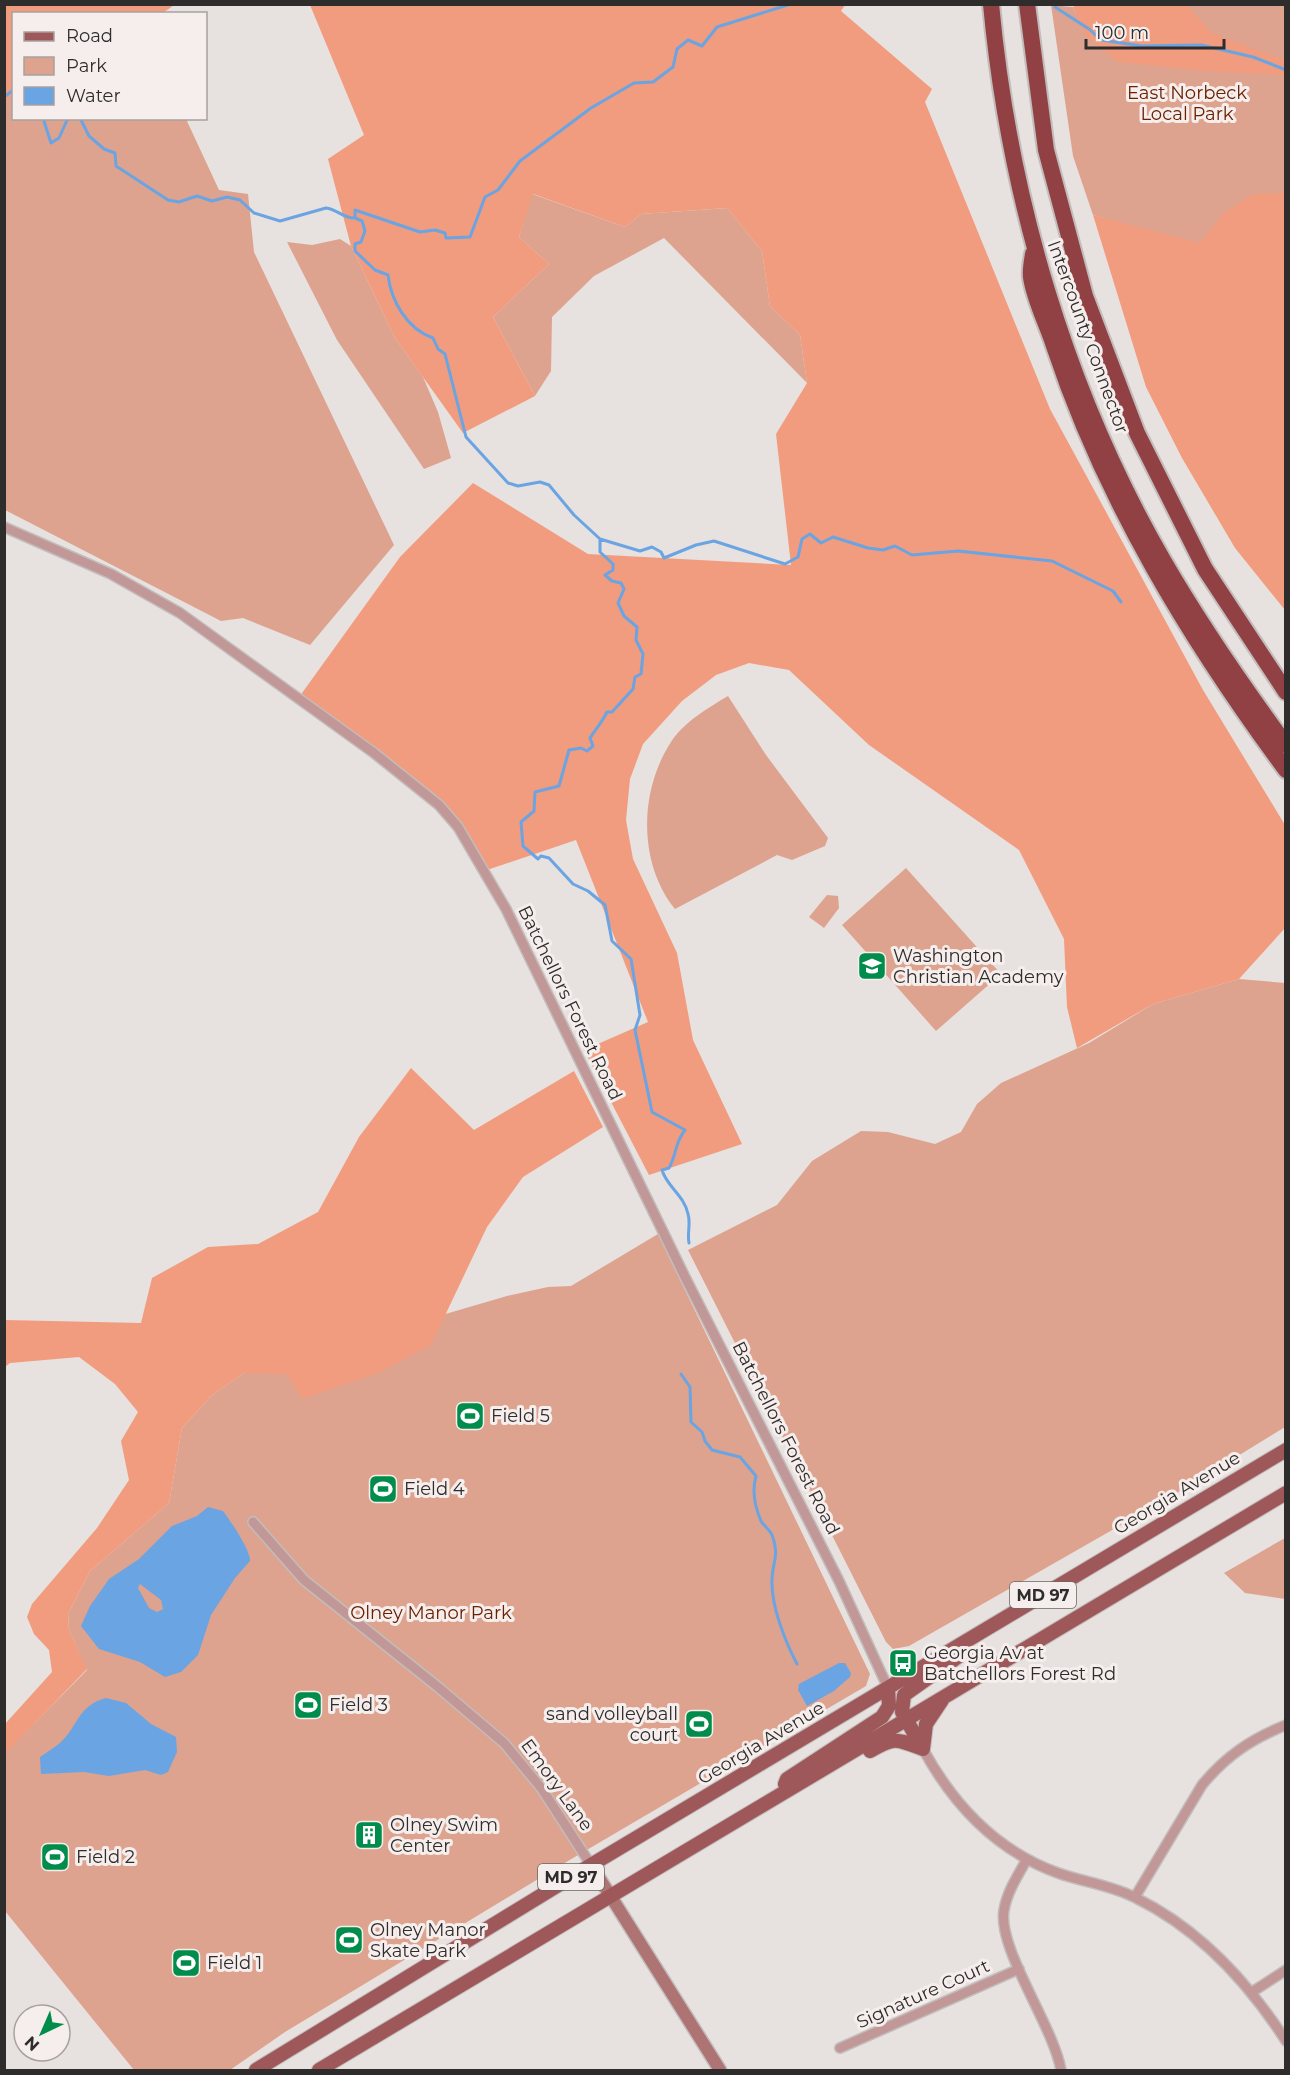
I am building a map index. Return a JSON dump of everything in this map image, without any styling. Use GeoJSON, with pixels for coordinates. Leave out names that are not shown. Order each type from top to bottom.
{"type":"FeatureCollection","features":[{"type":"Feature","properties":{"kind":"highway","name":"Intercounty Connector"},"geometry":{"type":"LineString","coordinates":[[991,4],[999,74],[1034,247],[1080,383],[1125,487],[1161,558],[1203,627],[1286,745]]}},
{"type":"Feature","properties":{"kind":"highway","name":"Intercounty Connector"},"geometry":{"type":"LineString","coordinates":[[1027,4],[1029,39],[1046,150],[1085,296],[1137,433],[1205,569],[1286,692]]}},
{"type":"Feature","properties":{"kind":"highway"},"geometry":{"type":"LineString","coordinates":[[1034,247],[1031,276],[1061,367],[1107,478],[1189,629],[1230,694],[1286,770]]}},
{"type":"Feature","properties":{"kind":"highway"},"geometry":{"type":"LineString","coordinates":[[1226,602],[1286,674]]}},
{"type":"Feature","properties":{"kind":"main road","name":"Georgia Avenue"},"geometry":{"type":"LineString","coordinates":[[256,2070],[591,1865],[1286,1450]]}},
{"type":"Feature","properties":{"kind":"main road","name":"MD 97"},"geometry":{"type":"LineString","coordinates":[[319,2070],[1286,1493]]}},
{"type":"Feature","properties":{"kind":"main road"},"geometry":{"type":"LineString","coordinates":[[922,1749],[905,1719],[902,1701],[908,1691],[982,1641],[1033,1601]]}},
{"type":"Feature","properties":{"kind":"main road"},"geometry":{"type":"LineString","coordinates":[[780,1794],[787,1779],[882,1717],[889,1706],[888,1688]]}},
{"type":"Feature","properties":{"kind":"main road"},"geometry":{"type":"LineString","coordinates":[[922,1749],[926,1724],[946,1694]]}},
{"type":"Feature","properties":{"kind":"main road"},"geometry":{"type":"LineString","coordinates":[[826,1767],[867,1753],[891,1739],[922,1749]]}},
{"type":"Feature","properties":{"kind":"street","name":"Batchellors Forest Road"},"geometry":{"type":"LineString","coordinates":[[4,527],[111,574],[180,613],[374,753],[439,805],[458,827],[511,919],[684,1275],[839,1581],[888,1688]]}},
{"type":"Feature","properties":{"kind":"street","name":"Emory Lane"},"geometry":{"type":"LineString","coordinates":[[253,1522],[304,1580],[504,1743],[542,1790],[720,2070]]}},
{"type":"Feature","properties":{"kind":"street"},"geometry":{"type":"LineString","coordinates":[[1135,1897],[1202,1785],[1215,1769],[1248,1742],[1286,1725]]}},
{"type":"Feature","properties":{"kind":"street"},"geometry":{"type":"LineString","coordinates":[[922,1749],[935,1771],[968,1814],[993,1837],[1027,1859],[1059,1873],[1116,1889],[1135,1897],[1181,1924],[1226,1964],[1252,1992],[1286,2041]]}},
{"type":"Feature","properties":{"kind":"street"},"geometry":{"type":"LineString","coordinates":[[1027,1859],[1009,1894],[1003,1922],[1020,1969],[1049,2032],[1061,2070]]}},
{"type":"Feature","properties":{"kind":"street","name":"Signature Court"},"geometry":{"type":"LineString","coordinates":[[840,2049],[1020,1969]]}},
{"type":"Feature","properties":{"kind":"street"},"geometry":{"type":"LineString","coordinates":[[1252,1992],[1286,1970]]}},
{"type":"Feature","properties":{"kind":"green space","name":"East Norbeck Local Park"},"geometry":{"type":"Polygon","coordinates":[[[1076,4],[1285,5],[1285,288],[1121,223],[1093,215],[1073,156],[1051,5],[1073,7],[1076,14],[1076,4]]]}},
{"type":"Feature","properties":{"kind":"green space"},"geometry":{"type":"Polygon","coordinates":[[[4,99],[12,99],[12,120],[186,120],[219,190],[248,194],[254,252],[394,545],[310,645],[243,618],[221,621],[5,510],[4,99]]]}},
{"type":"Feature","properties":{"kind":"green space"},"geometry":{"type":"Polygon","coordinates":[[[532,194],[625,227],[641,214],[727,208],[762,251],[770,306],[800,335],[807,383],[664,238],[594,276],[552,317],[551,371],[535,396],[493,317],[549,264],[519,237],[532,194]]]}},
{"type":"Feature","properties":{"kind":"green space"},"geometry":{"type":"Polygon","coordinates":[[[340,239],[351,246],[395,338],[423,377],[438,412],[451,458],[424,469],[337,340],[287,242],[312,245],[340,239]]]}},
{"type":"Feature","properties":{"kind":"green space"},"geometry":{"type":"Polygon","coordinates":[[[728,696],[766,755],[828,838],[825,846],[792,860],[777,855],[675,909],[663,891],[654,870],[649,849],[648,804],[653,782],[660,761],[676,735],[697,716],[728,696]]]}},
{"type":"Feature","properties":{"kind":"green space"},"geometry":{"type":"Polygon","coordinates":[[[906,868],[1001,974],[936,1031],[842,925],[906,868]]]}},
{"type":"Feature","properties":{"kind":"green space"},"geometry":{"type":"Polygon","coordinates":[[[827,895],[838,896],[839,908],[824,928],[809,917],[827,895]]]}},
{"type":"Feature","properties":{"kind":"green space"},"geometry":{"type":"Polygon","coordinates":[[[1239,979],[1285,983],[1285,1427],[1184,1489],[909,1646],[893,1649],[886,1642],[688,1250],[777,1205],[812,1161],[861,1131],[888,1132],[935,1144],[961,1132],[977,1104],[1001,1083],[1089,1043],[1153,1004],[1239,979]]]}},
{"type":"Feature","properties":{"kind":"green space","name":"Olney Manor Park"},"geometry":{"type":"Polygon","coordinates":[[[658,1234],[870,1674],[866,1686],[568,1861],[285,2032],[230,2070],[134,2070],[5,1911],[4,1754],[87,1670],[69,1630],[68,1614],[90,1571],[169,1503],[182,1428],[211,1396],[244,1373],[507,1296],[548,1287],[571,1286],[658,1234]]]}},
{"type":"Feature","properties":{"kind":"green space"},"geometry":{"type":"Polygon","coordinates":[[[1285,1538],[1285,1599],[1245,1593],[1224,1573],[1285,1538]]]}},
{"type":"Feature","properties":{"kind":"shaded area"},"geometry":{"type":"Polygon","coordinates":[[[5,4],[174,5],[164,12],[12,12],[12,99],[5,99],[5,4]]]}},
{"type":"Feature","properties":{"kind":"shaded area"},"geometry":{"type":"Polygon","coordinates":[[[310,5],[845,5],[841,11],[932,89],[925,102],[1050,409],[1203,690],[1285,825],[1285,928],[1239,979],[1153,1004],[1077,1048],[1067,1007],[1064,939],[1019,850],[869,745],[789,670],[749,663],[716,675],[682,701],[643,744],[630,779],[626,820],[633,859],[677,953],[693,1040],[742,1144],[649,1175],[584,1050],[648,1022],[576,840],[484,871],[439,805],[297,700],[400,557],[473,483],[588,554],[791,565],[776,434],[807,383],[800,335],[770,306],[762,251],[727,208],[641,214],[625,227],[533,194],[519,237],[549,264],[493,317],[535,396],[463,433],[395,338],[351,246],[328,159],[364,135],[310,5]]]}},
{"type":"Feature","properties":{"kind":"shaded area"},"geometry":{"type":"Polygon","coordinates":[[[1076,5],[1187,5],[1212,33],[1285,60],[1285,79],[1281,75],[1204,71],[1118,62],[1085,35],[1073,7],[1076,5]]]}},
{"type":"Feature","properties":{"kind":"shaded area"},"geometry":{"type":"Polygon","coordinates":[[[1286,193],[1285,610],[1235,548],[1182,458],[1146,387],[1093,215],[1200,243],[1223,214],[1253,194],[1286,193]]]}},
{"type":"Feature","properties":{"kind":"shaded area"},"geometry":{"type":"Polygon","coordinates":[[[411,1068],[474,1130],[574,1071],[603,1127],[523,1177],[487,1227],[431,1345],[378,1373],[302,1399],[287,1374],[244,1373],[211,1396],[182,1428],[169,1503],[90,1571],[68,1614],[69,1630],[87,1669],[5,1754],[5,1724],[52,1672],[49,1650],[34,1634],[27,1617],[32,1604],[97,1528],[129,1480],[121,1441],[138,1412],[115,1384],[79,1357],[10,1363],[5,1367],[5,1320],[141,1323],[152,1278],[208,1247],[258,1244],[318,1212],[359,1137],[411,1068]]]}},
{"type":"Feature","properties":{"kind":"water"},"geometry":{"type":"Polygon","coordinates":[[[208,1507],[223,1511],[244,1543],[250,1561],[235,1578],[211,1615],[198,1655],[181,1672],[165,1677],[140,1662],[99,1649],[81,1626],[90,1606],[109,1579],[139,1559],[172,1526],[197,1516],[208,1507]],[[140,1584],[138,1588],[149,1608],[157,1612],[163,1609],[161,1600],[140,1584]]]}},
{"type":"Feature","properties":{"kind":"water"},"geometry":{"type":"Polygon","coordinates":[[[839,1663],[845,1663],[851,1673],[850,1677],[834,1691],[807,1706],[798,1690],[799,1684],[839,1663]]]}},
{"type":"Feature","properties":{"kind":"water"},"geometry":{"type":"Polygon","coordinates":[[[106,1698],[126,1703],[151,1724],[176,1737],[177,1752],[168,1772],[161,1775],[145,1770],[109,1776],[84,1772],[41,1774],[40,1757],[66,1737],[89,1706],[106,1698]]]}},
{"type":"Feature","properties":{"kind":"waterway"},"geometry":{"type":"LineString","coordinates":[[81,120],[89,136],[104,149],[115,153],[116,166],[168,200],[179,202],[197,196],[212,201],[227,197],[240,200],[254,213],[280,221],[326,208],[355,218],[355,210],[420,232],[435,230],[445,233],[446,238],[470,237],[485,197],[498,190],[520,161],[591,108],[634,83],[653,82],[673,67],[677,49],[688,40],[702,46],[717,27],[791,4]]}},
{"type":"Feature","properties":{"kind":"waterway"},"geometry":{"type":"LineString","coordinates":[[1055,7],[1089,29],[1101,40],[1142,46],[1201,45],[1253,57],[1286,70]]}},
{"type":"Feature","properties":{"kind":"waterway"},"geometry":{"type":"LineString","coordinates":[[4,97],[12,91]]}},
{"type":"Feature","properties":{"kind":"waterway"},"geometry":{"type":"LineString","coordinates":[[44,120],[51,143],[59,138],[67,120]]}},
{"type":"Feature","properties":{"kind":"waterway"},"geometry":{"type":"LineString","coordinates":[[355,218],[362,221],[365,231],[361,242],[355,244],[355,251],[375,270],[388,275],[393,295],[402,313],[415,328],[433,338],[438,349],[445,354],[466,437],[508,483],[518,486],[540,482],[549,485],[574,515],[600,539],[640,551],[652,547],[661,552],[664,558],[696,545],[714,541],[785,564],[798,557],[802,539],[810,534],[821,543],[833,537],[868,548],[883,550],[895,546],[912,555],[958,551],[1052,561],[1113,591],[1121,602]]}},
{"type":"Feature","properties":{"kind":"waterway"},"geometry":{"type":"LineString","coordinates":[[600,539],[600,552],[613,564],[613,570],[605,575],[612,581],[621,583],[624,589],[618,603],[624,616],[637,627],[636,640],[643,654],[641,674],[635,677],[633,689],[612,712],[607,712],[590,738],[593,746],[587,751],[581,748],[569,750],[559,786],[535,792],[534,811],[521,822],[523,846],[538,859],[541,856],[549,858],[573,884],[588,891],[605,905],[612,941],[631,959],[640,1015],[635,1030],[652,1112],[685,1130],[669,1168],[662,1170],[686,1207],[689,1217],[689,1243]]}},
{"type":"Feature","properties":{"kind":"waterway"},"geometry":{"type":"LineString","coordinates":[[681,1374],[690,1387],[691,1422],[702,1432],[712,1450],[740,1457],[756,1476],[754,1493],[757,1510],[761,1521],[772,1535],[775,1549],[772,1590],[776,1612],[797,1664]]}},
{"type":"Feature","properties":{"kind":"place","name":"Washington Christian Academy"},"geometry":{"type":"Point","coordinates":[872,966]}},
{"type":"Feature","properties":{"kind":"place","name":"Field 5"},"geometry":{"type":"Point","coordinates":[470,1416]}},
{"type":"Feature","properties":{"kind":"place","name":"Field 4"},"geometry":{"type":"Point","coordinates":[383,1489]}},
{"type":"Feature","properties":{"kind":"place","name":"Georgia Av at Batchellors Forest Rd"},"geometry":{"type":"Point","coordinates":[903,1663]}},
{"type":"Feature","properties":{"kind":"place","name":"Field 3"},"geometry":{"type":"Point","coordinates":[308,1705]}},
{"type":"Feature","properties":{"kind":"place","name":"sand volleyball court"},"geometry":{"type":"Point","coordinates":[699,1724]}},
{"type":"Feature","properties":{"kind":"place","name":"Olney Swim Center"},"geometry":{"type":"Point","coordinates":[369,1835]}},
{"type":"Feature","properties":{"kind":"place","name":"Field 2"},"geometry":{"type":"Point","coordinates":[55,1857]}},
{"type":"Feature","properties":{"kind":"place","name":"Olney Manor Skate Park"},"geometry":{"type":"Point","coordinates":[349,1940]}},
{"type":"Feature","properties":{"kind":"place","name":"Field 1"},"geometry":{"type":"Point","coordinates":[186,1963]}}]}
